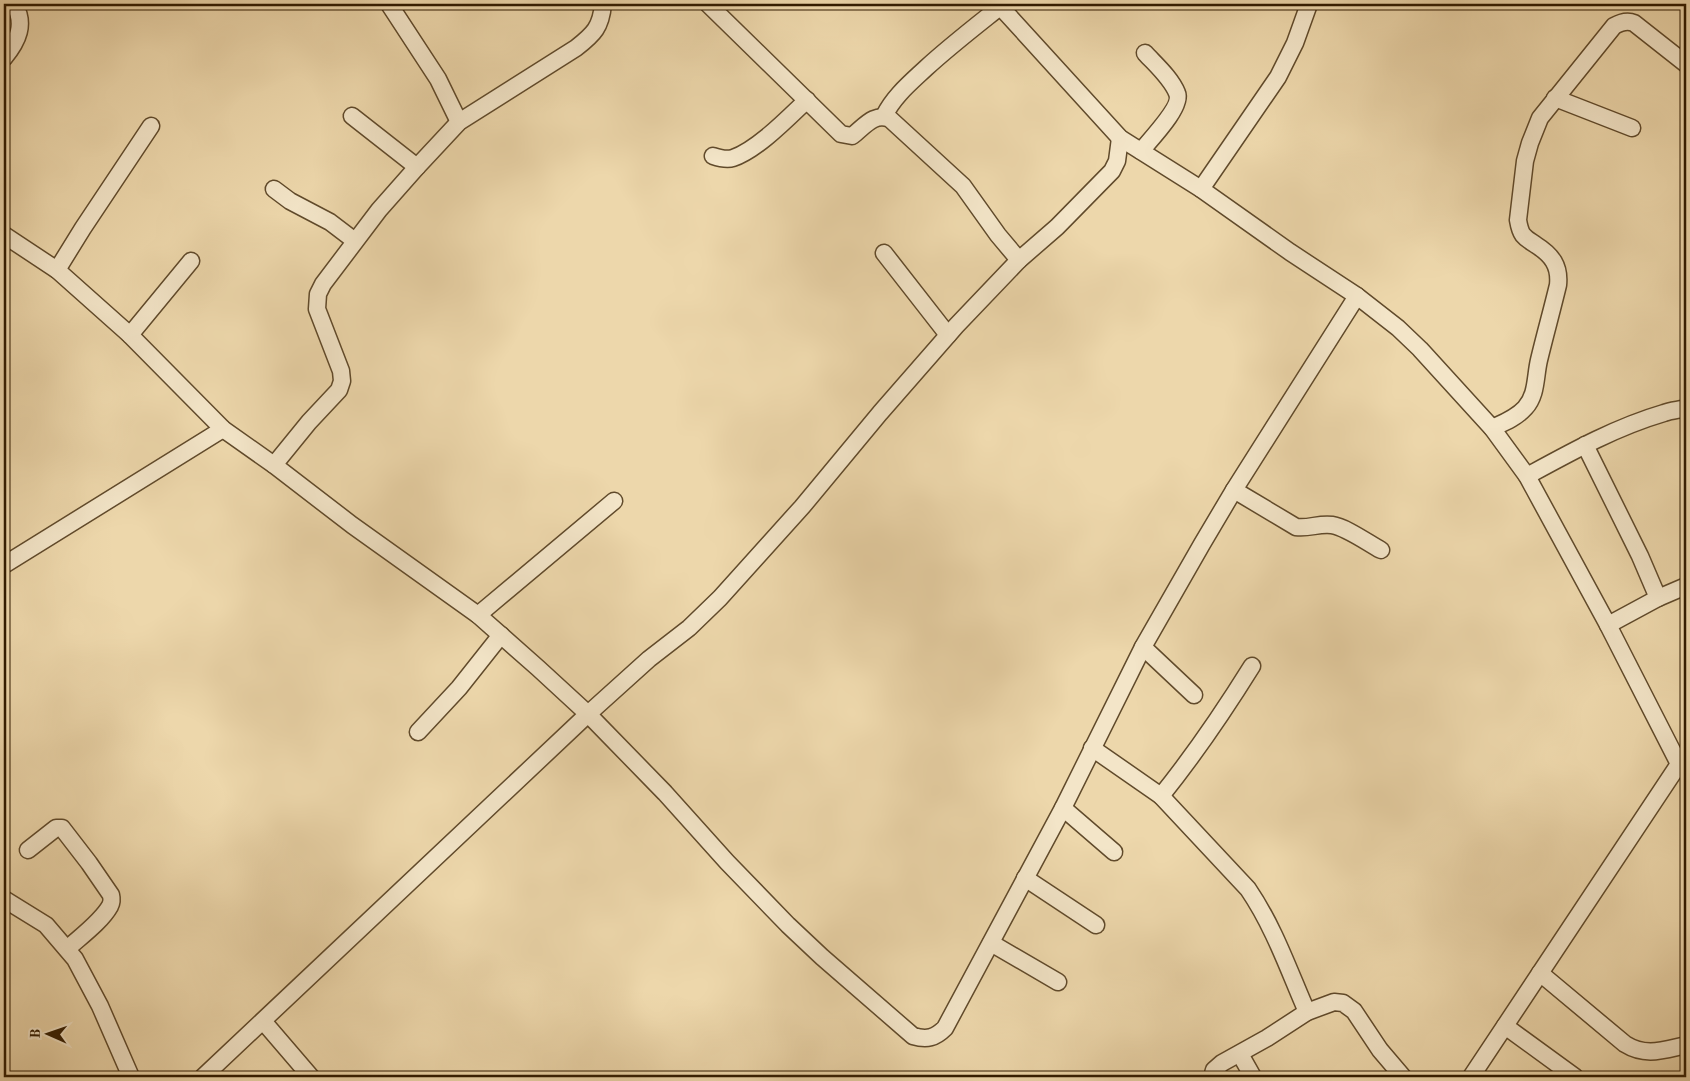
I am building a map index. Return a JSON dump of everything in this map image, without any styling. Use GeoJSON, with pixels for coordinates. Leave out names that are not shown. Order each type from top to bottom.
{"type":"FeatureCollection","features":[{"type":"Feature","properties":{"kind":"street"},"geometry":{"type":"LineString","coordinates":[[4,58],[18,37],[20,23],[18,11],[14,4]]}},
{"type":"Feature","properties":{"kind":"street"},"geometry":{"type":"LineString","coordinates":[[389,4],[438,80],[460,122]]}},
{"type":"Feature","properties":{"kind":"street"},"geometry":{"type":"LineString","coordinates":[[274,465],[309,422],[339,390],[342,376],[317,310],[318,294],[323,284],[355,241],[416,167],[460,122],[589,38],[598,27],[602,16],[603,4]]}},
{"type":"Feature","properties":{"kind":"street"},"geometry":{"type":"LineString","coordinates":[[708,4],[841,134],[852,136],[876,117],[884,116],[890,119],[964,186],[998,235],[1020,260]]}},
{"type":"Feature","properties":{"kind":"street"},"geometry":{"type":"LineString","coordinates":[[1201,189],[1278,77],[1295,43],[1309,4]]}},
{"type":"Feature","properties":{"kind":"street"},"geometry":{"type":"LineString","coordinates":[[884,116],[890,103],[898,93],[1000,5],[1120,138],[1201,189],[1290,252],[1357,296],[1398,328],[1492,428],[1527,476],[1683,768],[1540,973],[1471,1077]]}},
{"type":"Feature","properties":{"kind":"street"},"geometry":{"type":"LineString","coordinates":[[1492,428],[1517,416],[1526,408],[1532,398],[1538,364],[1558,285],[1558,272],[1554,260],[1546,251],[1525,238],[1518,220],[1526,161],[1530,143],[1540,118],[1614,26],[1620,22],[1634,23],[1686,64]]}},
{"type":"Feature","properties":{"kind":"street"},"geometry":{"type":"LineString","coordinates":[[1141,151],[1163,124],[1178,101],[1178,94],[1171,83],[1145,53]]}},
{"type":"Feature","properties":{"kind":"street"},"geometry":{"type":"LineString","coordinates":[[1556,98],[1632,128]]}},
{"type":"Feature","properties":{"kind":"street"},"geometry":{"type":"LineString","coordinates":[[713,156],[731,159],[750,149],[807,100]]}},
{"type":"Feature","properties":{"kind":"street"},"geometry":{"type":"LineString","coordinates":[[352,116],[416,167]]}},
{"type":"Feature","properties":{"kind":"street"},"geometry":{"type":"LineString","coordinates":[[58,270],[83,228],[151,126]]}},
{"type":"Feature","properties":{"kind":"street"},"geometry":{"type":"LineString","coordinates":[[203,1077],[588,714],[649,659],[689,628],[720,598],[802,507],[948,335],[1020,260],[1057,227],[1112,171],[1117,161],[1120,138]]}},
{"type":"Feature","properties":{"kind":"street"},"geometry":{"type":"LineString","coordinates":[[274,189],[290,201],[330,222],[355,241]]}},
{"type":"Feature","properties":{"kind":"street"},"geometry":{"type":"LineString","coordinates":[[4,235],[58,270],[130,335],[223,429],[274,465],[352,525],[478,615],[501,635],[588,714],[665,793],[727,862],[788,925],[913,1036],[924,1039],[938,1034],[945,1028],[1062,808],[1143,647],[1234,490],[1357,296]]}},
{"type":"Feature","properties":{"kind":"street"},"geometry":{"type":"LineString","coordinates":[[884,253],[948,335]]}},
{"type":"Feature","properties":{"kind":"street"},"geometry":{"type":"LineString","coordinates":[[130,335],[191,261]]}},
{"type":"Feature","properties":{"kind":"street"},"geometry":{"type":"LineString","coordinates":[[1527,476],[1585,445],[1641,420],[1686,408]]}},
{"type":"Feature","properties":{"kind":"street"},"geometry":{"type":"LineString","coordinates":[[4,565],[223,429]]}},
{"type":"Feature","properties":{"kind":"street"},"geometry":{"type":"LineString","coordinates":[[1585,445],[1640,556],[1658,598]]}},
{"type":"Feature","properties":{"kind":"street"},"geometry":{"type":"LineString","coordinates":[[1234,490],[1296,527],[1304,528],[1323,524],[1334,525],[1381,550]]}},
{"type":"Feature","properties":{"kind":"street"},"geometry":{"type":"LineString","coordinates":[[478,615],[614,501]]}},
{"type":"Feature","properties":{"kind":"street"},"geometry":{"type":"LineString","coordinates":[[1608,625],[1658,598],[1686,586]]}},
{"type":"Feature","properties":{"kind":"street"},"geometry":{"type":"LineString","coordinates":[[418,732],[459,688],[501,635]]}},
{"type":"Feature","properties":{"kind":"street"},"geometry":{"type":"LineString","coordinates":[[1143,647],[1194,695]]}},
{"type":"Feature","properties":{"kind":"street"},"geometry":{"type":"LineString","coordinates":[[1161,796],[1222,714],[1252,666]]}},
{"type":"Feature","properties":{"kind":"street"},"geometry":{"type":"LineString","coordinates":[[1092,748],[1161,796],[1235,874],[1257,904],[1273,932],[1307,1012]]}},
{"type":"Feature","properties":{"kind":"street"},"geometry":{"type":"LineString","coordinates":[[1062,808],[1114,852]]}},
{"type":"Feature","properties":{"kind":"street"},"geometry":{"type":"LineString","coordinates":[[28,850],[56,828],[62,828],[111,895],[112,900],[106,910],[67,950]]}},
{"type":"Feature","properties":{"kind":"street"},"geometry":{"type":"LineString","coordinates":[[1025,878],[1096,925]]}},
{"type":"Feature","properties":{"kind":"street"},"geometry":{"type":"LineString","coordinates":[[4,899],[46,925],[75,959],[100,1006],[131,1077]]}},
{"type":"Feature","properties":{"kind":"street"},"geometry":{"type":"LineString","coordinates":[[991,943],[1058,982]]}},
{"type":"Feature","properties":{"kind":"street"},"geometry":{"type":"LineString","coordinates":[[1540,973],[1634,1050],[1653,1052],[1686,1045]]}},
{"type":"Feature","properties":{"kind":"street"},"geometry":{"type":"LineString","coordinates":[[1212,1077],[1216,1067],[1307,1012],[1334,1002],[1343,1003],[1350,1007],[1380,1050],[1403,1077]]}},
{"type":"Feature","properties":{"kind":"street"},"geometry":{"type":"LineString","coordinates":[[263,1021],[311,1077]]}},
{"type":"Feature","properties":{"kind":"street"},"geometry":{"type":"LineString","coordinates":[[1505,1026],[1575,1077]]}},
{"type":"Feature","properties":{"kind":"street"},"geometry":{"type":"LineString","coordinates":[[1240,1054],[1253,1077]]}}]}
